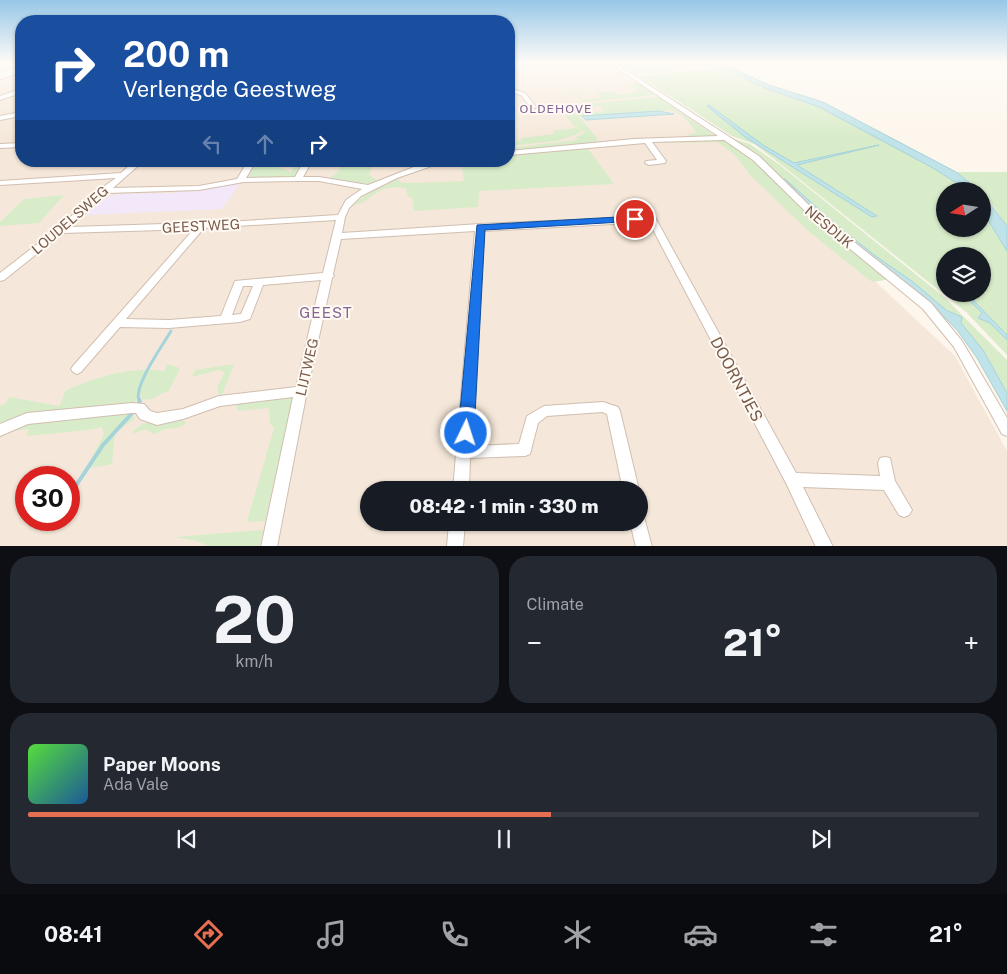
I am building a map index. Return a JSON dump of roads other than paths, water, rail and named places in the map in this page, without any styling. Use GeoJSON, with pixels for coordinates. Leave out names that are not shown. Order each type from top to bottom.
{"type":"FeatureCollection","features":[{"type":"Feature","properties":{"kind":"street","name":"NESDIJK"},"geometry":{"type":"LineString","coordinates":[[651,88],[760,161],[812,213],[927,306],[948,330],[968,358],[1007,430]]}},
{"type":"Feature","properties":{"kind":"street"},"geometry":{"type":"LineString","coordinates":[[515,92],[521,93],[533,107]]}},
{"type":"Feature","properties":{"kind":"street"},"geometry":{"type":"LineString","coordinates":[[0,98],[15,93]]}},
{"type":"Feature","properties":{"kind":"street"},"geometry":{"type":"LineString","coordinates":[[0,118],[15,115]]}},
{"type":"Feature","properties":{"kind":"street"},"geometry":{"type":"LineString","coordinates":[[515,152],[615,143],[727,138]]}},
{"type":"Feature","properties":{"kind":"street"},"geometry":{"type":"LineString","coordinates":[[648,142],[662,161],[648,163]]}},
{"type":"Feature","properties":{"kind":"street"},"geometry":{"type":"LineString","coordinates":[[0,146],[15,145]]}},
{"type":"Feature","properties":{"kind":"street","name":"LOUDELSWEG"},"geometry":{"type":"LineString","coordinates":[[2,275],[61,230],[132,167]]}},
{"type":"Feature","properties":{"kind":"street"},"geometry":{"type":"LineString","coordinates":[[240,181],[248,167]]}},
{"type":"Feature","properties":{"kind":"street"},"geometry":{"type":"LineString","coordinates":[[298,179],[305,167]]}},
{"type":"Feature","properties":{"kind":"street","name":"LIJTWEG"},"geometry":{"type":"LineString","coordinates":[[269,546],[301,391],[329,276],[341,217],[352,198],[370,188],[420,167]]}},
{"type":"Feature","properties":{"kind":"street"},"geometry":{"type":"LineString","coordinates":[[0,182],[121,175]]}},
{"type":"Feature","properties":{"kind":"street"},"geometry":{"type":"LineString","coordinates":[[103,192],[198,188],[240,181],[298,179],[320,179],[370,188]]}},
{"type":"Feature","properties":{"kind":"street","name":"DOORNTJES"},"geometry":{"type":"LineString","coordinates":[[480,227],[650,215],[792,480],[825,546]]}},
{"type":"Feature","properties":{"kind":"street","name":"GEESTWEG"},"geometry":{"type":"LineString","coordinates":[[61,230],[201,226],[341,217]]}},
{"type":"Feature","properties":{"kind":"street"},"geometry":{"type":"LineString","coordinates":[[77,368],[201,226]]}},
{"type":"Feature","properties":{"kind":"street"},"geometry":{"type":"LineString","coordinates":[[337,236],[480,227],[462,481]]}},
{"type":"Feature","properties":{"kind":"street"},"geometry":{"type":"LineString","coordinates":[[225,319],[238,283],[329,276]]}},
{"type":"Feature","properties":{"kind":"street"},"geometry":{"type":"LineString","coordinates":[[117,323],[169,324],[246,316],[259,282]]}},
{"type":"Feature","properties":{"kind":"street"},"geometry":{"type":"LineString","coordinates":[[0,430],[27,419],[135,408],[145,415],[157,419],[183,414],[219,401],[301,391]]}},
{"type":"Feature","properties":{"kind":"street"},"geometry":{"type":"LineString","coordinates":[[465,452],[524,450],[532,420],[544,411],[603,407],[613,412],[629,481]]}},
{"type":"Feature","properties":{"kind":"street"},"geometry":{"type":"LineString","coordinates":[[885,463],[888,483],[904,510]]}},
{"type":"Feature","properties":{"kind":"street"},"geometry":{"type":"LineString","coordinates":[[792,480],[888,483]]}},
{"type":"Feature","properties":{"kind":"street"},"geometry":{"type":"LineString","coordinates":[[455,546],[457,531]]}},
{"type":"Feature","properties":{"kind":"street"},"geometry":{"type":"LineString","coordinates":[[640,531],[644,546]]}},
{"type":"Feature","properties":{"kind":"water"},"geometry":{"type":"Polygon","coordinates":[[[766,88],[780,88],[823,102],[956,172],[969,182],[955,182],[933,168],[819,107],[766,88]]]}},
{"type":"Feature","properties":{"kind":"water"},"geometry":{"type":"Polygon","coordinates":[[[709,105],[763,145],[794,163],[879,145],[797,165],[877,216],[872,217],[745,137],[707,106],[709,105]]]}},
{"type":"Feature","properties":{"kind":"water"},"geometry":{"type":"Polygon","coordinates":[[[659,111],[674,114],[586,120],[582,116],[659,111]]]}},
{"type":"Feature","properties":{"kind":"water"},"geometry":{"type":"Polygon","coordinates":[[[784,178],[835,224],[877,257],[913,282],[946,310],[962,317],[961,323],[983,350],[1007,393],[1007,411],[977,358],[957,330],[926,298],[814,211],[784,178]]]}},
{"type":"Feature","properties":{"kind":"water"},"geometry":{"type":"Polygon","coordinates":[[[991,206],[1007,226],[1007,251],[991,225],[991,206]]]}},
{"type":"Feature","properties":{"kind":"water"},"geometry":{"type":"Polygon","coordinates":[[[971,302],[975,302],[1007,335],[1007,340],[990,323],[978,318],[982,313],[971,302]]]}},
{"type":"Feature","properties":{"kind":"waterway"},"geometry":{"type":"LineString","coordinates":[[139,401],[138,394],[144,376],[171,331]]}},
{"type":"Feature","properties":{"kind":"waterway"},"geometry":{"type":"LineString","coordinates":[[137,406],[140,402],[139,399]]}},
{"type":"Feature","properties":{"kind":"waterway"},"geometry":{"type":"LineString","coordinates":[[80,480],[103,445],[134,411]]}},
{"type":"Feature","properties":{"kind":"district","name":"OLDEHOVE"},"geometry":{"type":"Point","coordinates":[556,109]}},
{"type":"Feature","properties":{"kind":"district","name":"GEEST"},"geometry":{"type":"Point","coordinates":[326,313]}}]}
